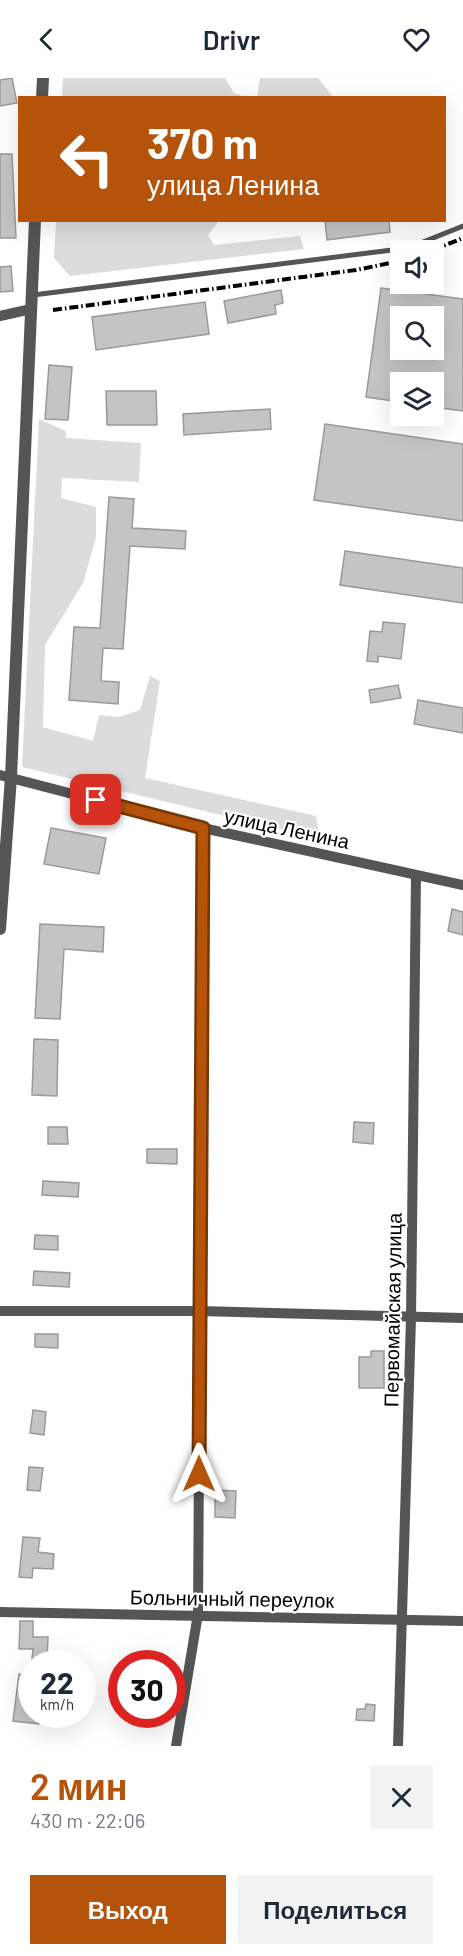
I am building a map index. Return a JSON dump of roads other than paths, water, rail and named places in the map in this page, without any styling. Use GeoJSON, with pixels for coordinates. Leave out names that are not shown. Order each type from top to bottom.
{"type":"FeatureCollection","features":[{"type":"Feature","properties":{"kind":"street"},"geometry":{"type":"LineString","coordinates":[[42,96],[43,78]]}},
{"type":"Feature","properties":{"kind":"street"},"geometry":{"type":"LineString","coordinates":[[0,929],[35,222]]}},
{"type":"Feature","properties":{"kind":"street"},"geometry":{"type":"LineString","coordinates":[[0,316],[31,309]]}},
{"type":"Feature","properties":{"kind":"street","name":"улица Ленина"},"geometry":{"type":"LineString","coordinates":[[6,776],[203,828],[463,885]]}},
{"type":"Feature","properties":{"kind":"street"},"geometry":{"type":"LineString","coordinates":[[176,1746],[198,1614],[203,828]]}},
{"type":"Feature","properties":{"kind":"street","name":"Первомайская улица"},"geometry":{"type":"LineString","coordinates":[[398,1746],[400,1620],[411,1317],[416,875]]}},
{"type":"Feature","properties":{"kind":"street"},"geometry":{"type":"LineString","coordinates":[[0,1311],[200,1311],[463,1318]]}},
{"type":"Feature","properties":{"kind":"street","name":"Больничный переулок"},"geometry":{"type":"LineString","coordinates":[[0,1612],[198,1614],[463,1621]]}},
{"type":"Feature","properties":{"kind":"lane"},"geometry":{"type":"LineString","coordinates":[[32,295],[408,248],[463,226]]}},
{"type":"Feature","properties":{"kind":"railway"},"geometry":{"type":"LineString","coordinates":[[444,246],[463,238]]}},
{"type":"Feature","properties":{"kind":"railway"},"geometry":{"type":"LineString","coordinates":[[53,310],[356,270],[390,263]]}}]}
